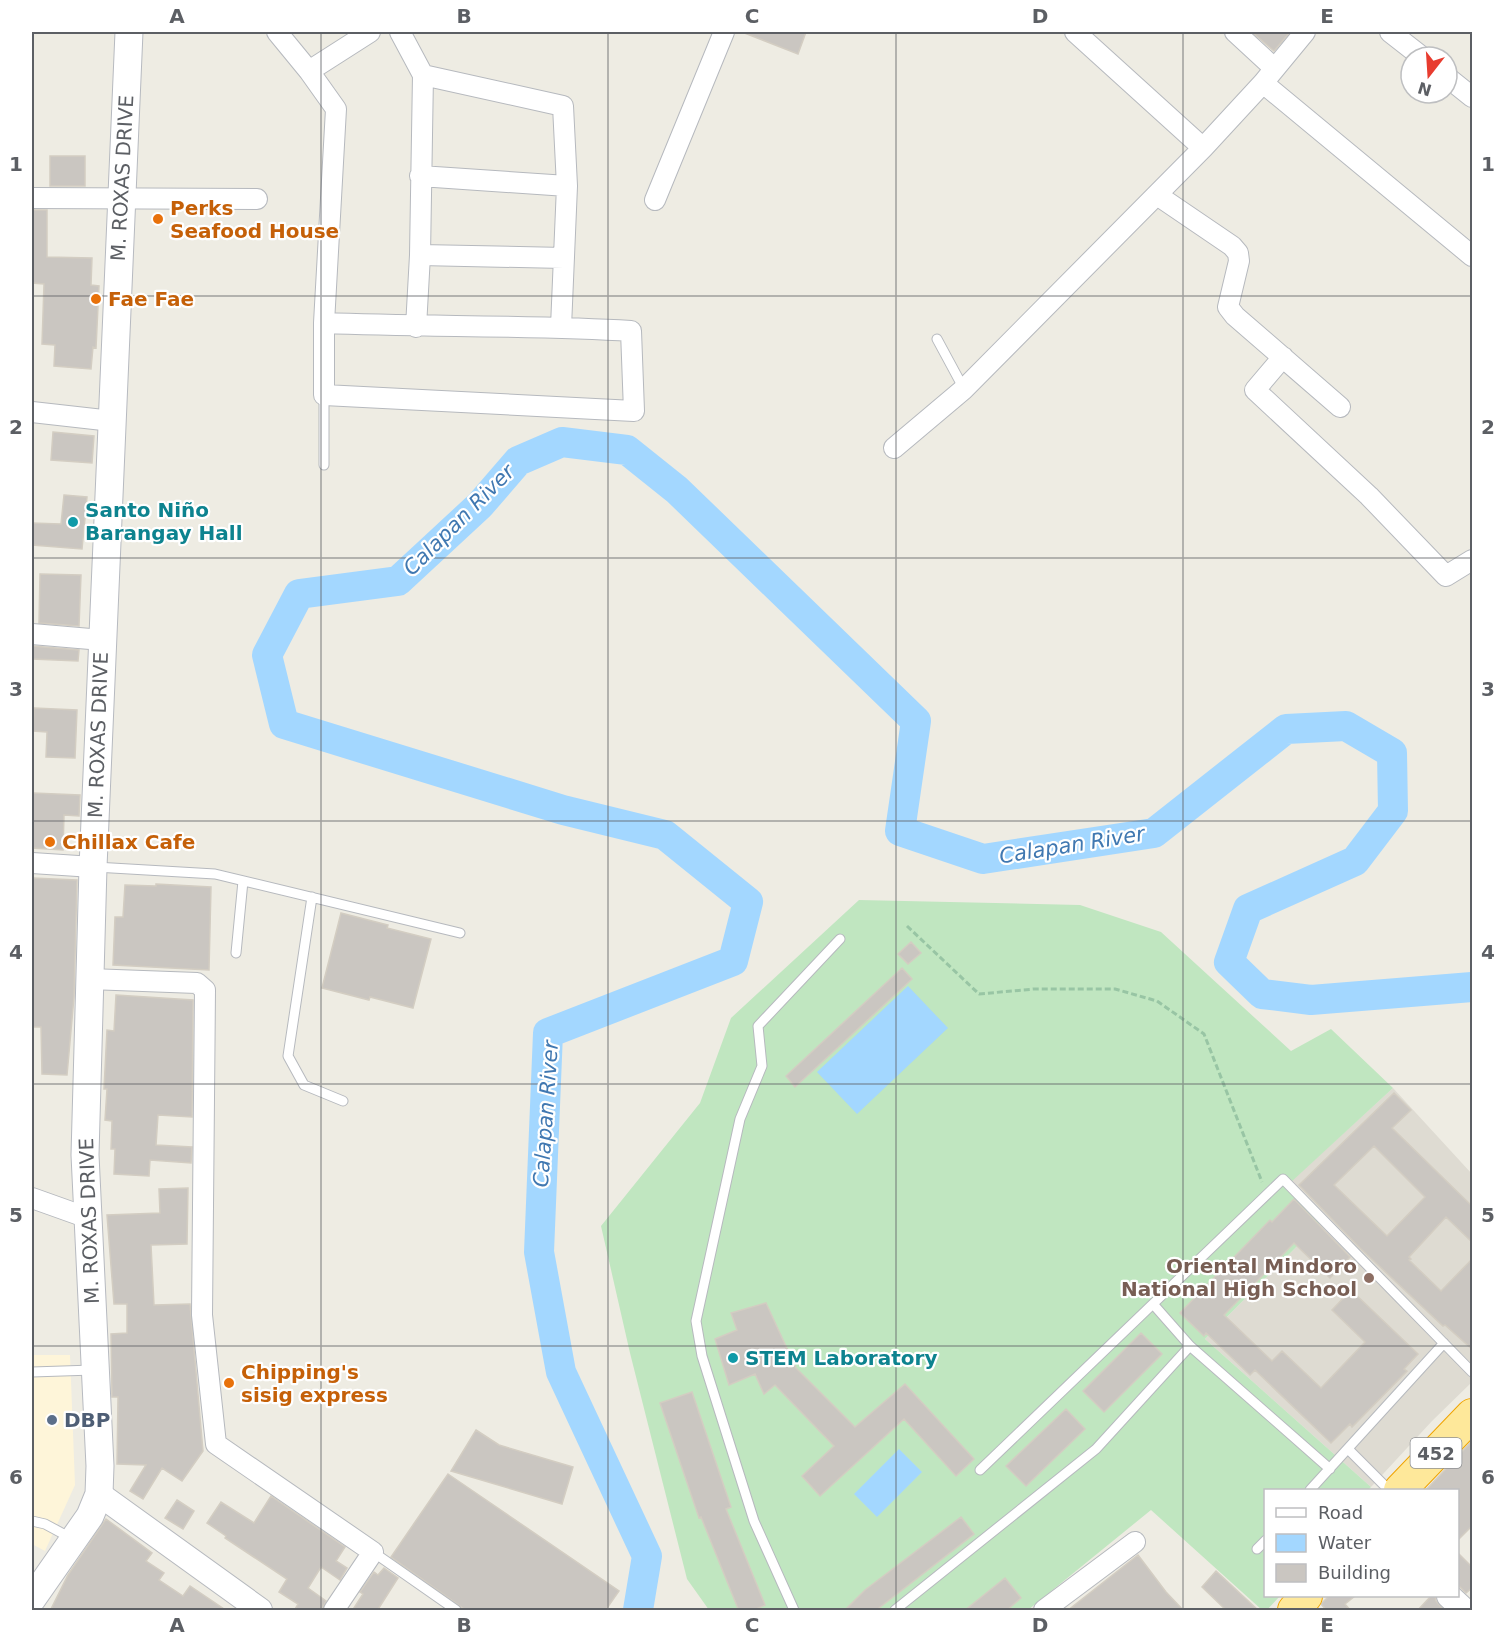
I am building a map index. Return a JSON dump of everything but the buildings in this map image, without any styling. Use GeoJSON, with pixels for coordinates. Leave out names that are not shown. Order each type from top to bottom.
{"type":"FeatureCollection","features":[{"type":"Feature","properties":{"kind":"highway","name":"452"},"geometry":{"type":"LineString","coordinates":[[1402,1489],[1473,1414]]}},
{"type":"Feature","properties":{"kind":"highway"},"geometry":{"type":"LineString","coordinates":[[1293,1611],[1305,1597]]}},
{"type":"Feature","properties":{"kind":"main road","name":"M. ROXAS DRIVE"},"geometry":{"type":"LineString","coordinates":[[32,1599],[90,1516],[99,1494],[85,1155],[93,867],[129,32]]}},
{"type":"Feature","properties":{"kind":"street"},"geometry":{"type":"LineString","coordinates":[[278,32],[336,110],[324,323],[324,395],[634,411],[631,331],[561,327],[416,327],[324,323]]}},
{"type":"Feature","properties":{"kind":"street"},"geometry":{"type":"LineString","coordinates":[[309,71],[370,32]]}},
{"type":"Feature","properties":{"kind":"street"},"geometry":{"type":"LineString","coordinates":[[400,32],[423,75],[420,255],[416,327]]}},
{"type":"Feature","properties":{"kind":"street"},"geometry":{"type":"LineString","coordinates":[[655,200],[724,32]]}},
{"type":"Feature","properties":{"kind":"street"},"geometry":{"type":"LineString","coordinates":[[1075,32],[1203,148]]}},
{"type":"Feature","properties":{"kind":"street"},"geometry":{"type":"LineString","coordinates":[[1235,32],[1269,76],[1473,256]]}},
{"type":"Feature","properties":{"kind":"street"},"geometry":{"type":"LineString","coordinates":[[894,448],[964,389],[1157,195],[1269,76],[1305,32]]}},
{"type":"Feature","properties":{"kind":"street"},"geometry":{"type":"LineString","coordinates":[[1390,32],[1407,45]]}},
{"type":"Feature","properties":{"kind":"street"},"geometry":{"type":"LineString","coordinates":[[423,75],[563,106],[567,186],[561,327]]}},
{"type":"Feature","properties":{"kind":"street"},"geometry":{"type":"LineString","coordinates":[[1459,86],[1473,97]]}},
{"type":"Feature","properties":{"kind":"street"},"geometry":{"type":"LineString","coordinates":[[420,176],[567,186]]}},
{"type":"Feature","properties":{"kind":"street"},"geometry":{"type":"LineString","coordinates":[[1157,195],[1232,246],[1238,253],[1239,261],[1228,308],[1340,407]]}},
{"type":"Feature","properties":{"kind":"street"},"geometry":{"type":"LineString","coordinates":[[32,198],[257,199]]}},
{"type":"Feature","properties":{"kind":"street"},"geometry":{"type":"LineString","coordinates":[[420,255],[564,258]]}},
{"type":"Feature","properties":{"kind":"street"},"geometry":{"type":"LineString","coordinates":[[1283,357],[1256,390],[1369,496],[1446,576],[1473,560]]}},
{"type":"Feature","properties":{"kind":"street"},"geometry":{"type":"LineString","coordinates":[[32,412],[112,420]]}},
{"type":"Feature","properties":{"kind":"street"},"geometry":{"type":"LineString","coordinates":[[32,634],[102,640]]}},
{"type":"Feature","properties":{"kind":"street"},"geometry":{"type":"LineString","coordinates":[[32,863],[93,867]]}},
{"type":"Feature","properties":{"kind":"street"},"geometry":{"type":"LineString","coordinates":[[89,979],[197,983],[205,990],[202,1315],[216,1444],[373,1552],[334,1611]]}},
{"type":"Feature","properties":{"kind":"street"},"geometry":{"type":"LineString","coordinates":[[32,1198],[88,1218]]}},
{"type":"Feature","properties":{"kind":"street"},"geometry":{"type":"LineString","coordinates":[[99,1494],[260,1611]]}},
{"type":"Feature","properties":{"kind":"street"},"geometry":{"type":"LineString","coordinates":[[1044,1611],[1135,1542]]}},
{"type":"Feature","properties":{"kind":"street"},"geometry":{"type":"LineString","coordinates":[[1450,1597],[1464,1611]]}},
{"type":"Feature","properties":{"kind":"lane"},"geometry":{"type":"LineString","coordinates":[[936,339],[964,389]]}},
{"type":"Feature","properties":{"kind":"lane"},"geometry":{"type":"LineString","coordinates":[[324,395],[324,465]]}},
{"type":"Feature","properties":{"kind":"lane"},"geometry":{"type":"LineString","coordinates":[[93,867],[215,874],[460,933]]}},
{"type":"Feature","properties":{"kind":"lane"},"geometry":{"type":"LineString","coordinates":[[236,953],[243,881]]}},
{"type":"Feature","properties":{"kind":"lane"},"geometry":{"type":"LineString","coordinates":[[312,897],[288,1056],[304,1085],[343,1101]]}},
{"type":"Feature","properties":{"kind":"lane"},"geometry":{"type":"LineString","coordinates":[[794,1611],[754,1521],[702,1356],[696,1321],[740,1119],[762,1066],[758,1026],[840,939]]}},
{"type":"Feature","properties":{"kind":"lane"},"geometry":{"type":"LineString","coordinates":[[980,1470],[1283,1179],[1473,1372]]}},
{"type":"Feature","properties":{"kind":"lane"},"geometry":{"type":"LineString","coordinates":[[1153,1304],[1190,1346],[1330,1469]]}},
{"type":"Feature","properties":{"kind":"lane"},"geometry":{"type":"LineString","coordinates":[[1312,1489],[1443,1342]]}},
{"type":"Feature","properties":{"kind":"lane"},"geometry":{"type":"LineString","coordinates":[[896,1611],[1096,1449],[1190,1346]]}},
{"type":"Feature","properties":{"kind":"lane"},"geometry":{"type":"LineString","coordinates":[[32,1372],[95,1370]]}},
{"type":"Feature","properties":{"kind":"lane"},"geometry":{"type":"LineString","coordinates":[[1348,1449],[1387,1489]]}},
{"type":"Feature","properties":{"kind":"lane"},"geometry":{"type":"LineString","coordinates":[[32,1521],[45,1524],[74,1539]]}},
{"type":"Feature","properties":{"kind":"lane"},"geometry":{"type":"LineString","coordinates":[[1257,1549],[1264,1542]]}},
{"type":"Feature","properties":{"kind":"lane"},"geometry":{"type":"LineString","coordinates":[[373,1552],[456,1611]]}},
{"type":"Feature","properties":{"kind":"path"},"geometry":{"type":"LineString","coordinates":[[907,926],[979,994],[1034,989],[1115,989],[1157,1001],[1204,1034],[1266,1195]]}},
{"type":"Feature","properties":{"kind":"shaded area","name":"Oriental Mindoro National High School"},"geometry":{"type":"Polygon","coordinates":[[[1393,1088],[1472,1174],[1472,1382],[1371,1487],[1205,1339],[1326,1217],[1289,1183],[1393,1088]]]}},
{"type":"Feature","properties":{"kind":"shaded area","name":"DBP"},"geometry":{"type":"Polygon","coordinates":[[[32,1355],[70,1355],[75,1485],[45,1551],[32,1544],[32,1355]]]}},
{"type":"Feature","properties":{"kind":"green space"},"geometry":{"type":"Polygon","coordinates":[[[859,900],[1080,905],[1161,932],[1291,1051],[1331,1029],[1393,1088],[1290,1183],[1326,1217],[1205,1339],[1371,1487],[1369,1489],[1264,1489],[1264,1597],[1279,1597],[1267,1610],[1262,1610],[1151,1510],[1028,1610],[709,1610],[687,1579],[630,1353],[601,1226],[700,1103],[731,1018],[859,900]]]}},
{"type":"Feature","properties":{"kind":"water"},"geometry":{"type":"Polygon","coordinates":[[[908,986],[948,1028],[857,1114],[817,1072],[908,986]]]}},
{"type":"Feature","properties":{"kind":"water"},"geometry":{"type":"Polygon","coordinates":[[[899,1449],[922,1472],[877,1517],[854,1494],[899,1449]]]}},
{"type":"Feature","properties":{"kind":"waterway","name":"Calapan River"},"geometry":{"type":"LineString","coordinates":[[638,1610],[647,1556],[561,1372],[539,1252],[548,1033],[733,961],[748,902],[665,835],[563,810],[284,724],[267,655],[299,594],[398,581],[480,505],[518,461],[562,442],[627,450],[677,490],[916,721],[900,831],[983,859],[1154,833],[1286,729],[1346,726],[1392,753],[1393,811],[1355,861],[1248,909],[1229,962],[1262,994],[1311,1000],[1472,987]]}},
{"type":"Feature","properties":{"kind":"place","name":"Perks Seafood House"},"geometry":{"type":"Point","coordinates":[158,219]}},
{"type":"Feature","properties":{"kind":"place","name":"Fae Fae"},"geometry":{"type":"Point","coordinates":[96,299]}},
{"type":"Feature","properties":{"kind":"place","name":"Santo Niño Barangay Hall"},"geometry":{"type":"Point","coordinates":[73,522]}},
{"type":"Feature","properties":{"kind":"place","name":"Chillax Cafe"},"geometry":{"type":"Point","coordinates":[50,842]}},
{"type":"Feature","properties":{"kind":"place","name":"Oriental Mindoro National High School"},"geometry":{"type":"Point","coordinates":[1369,1278]}},
{"type":"Feature","properties":{"kind":"place","name":"STEM Laboratory"},"geometry":{"type":"Point","coordinates":[733,1358]}},
{"type":"Feature","properties":{"kind":"place","name":"Chipping's sisig express"},"geometry":{"type":"Point","coordinates":[229,1383]}},
{"type":"Feature","properties":{"kind":"place","name":"DBP"},"geometry":{"type":"Point","coordinates":[52,1420]}}]}
